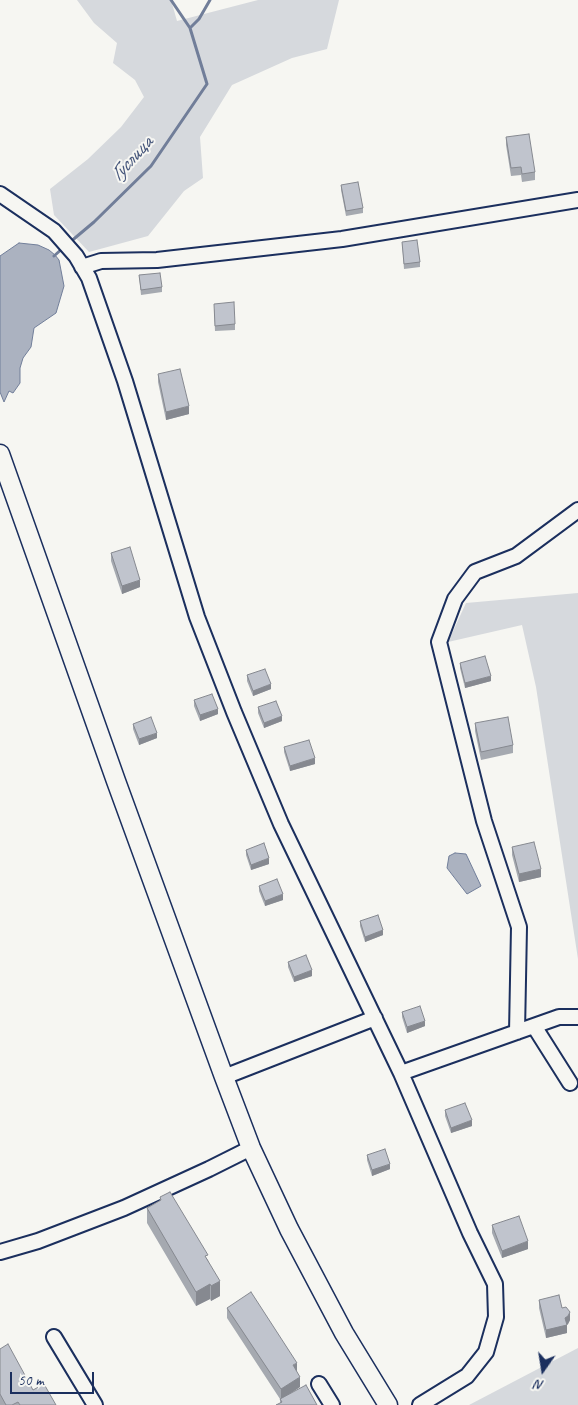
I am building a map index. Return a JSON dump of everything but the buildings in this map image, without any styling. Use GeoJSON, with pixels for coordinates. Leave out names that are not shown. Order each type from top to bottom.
{"type":"FeatureCollection","features":[{"type":"Feature","properties":{"kind":"main road"},"geometry":{"type":"LineString","coordinates":[[0,454],[251,1148],[289,1229],[339,1324],[388,1405]]}},
{"type":"Feature","properties":{"kind":"street"},"geometry":{"type":"LineString","coordinates":[[0,194],[54,231],[79,262],[89,278],[126,381],[197,617],[281,824],[401,1073],[470,1233],[495,1284],[496,1318],[486,1352],[467,1376],[420,1405]]}},
{"type":"Feature","properties":{"kind":"street"},"geometry":{"type":"LineString","coordinates":[[79,262],[157,260],[342,239],[578,200]]}},
{"type":"Feature","properties":{"kind":"street"},"geometry":{"type":"LineString","coordinates":[[517,1032],[519,927],[484,821],[439,642],[455,599],[475,572],[516,556],[578,510]]}},
{"type":"Feature","properties":{"kind":"street"},"geometry":{"type":"LineString","coordinates":[[401,1073],[559,1018],[578,1017]]}},
{"type":"Feature","properties":{"kind":"street"},"geometry":{"type":"LineString","coordinates":[[224,1077],[375,1018]]}},
{"type":"Feature","properties":{"kind":"street"},"geometry":{"type":"LineString","coordinates":[[534,1026],[570,1083]]}},
{"type":"Feature","properties":{"kind":"street"},"geometry":{"type":"LineString","coordinates":[[0,1252],[38,1241],[124,1208],[251,1148]]}},
{"type":"Feature","properties":{"kind":"street"},"geometry":{"type":"LineString","coordinates":[[54,1337],[95,1405]]}},
{"type":"Feature","properties":{"kind":"street"},"geometry":{"type":"LineString","coordinates":[[319,1384],[332,1405]]}},
{"type":"Feature","properties":{"kind":"shaded area"},"geometry":{"type":"Polygon","coordinates":[[[77,0],[171,0],[177,21],[258,0],[339,0],[327,49],[292,58],[232,85],[200,137],[203,178],[184,191],[148,236],[89,252],[54,215],[50,189],[88,159],[121,127],[144,97],[135,80],[113,63],[117,43],[94,23],[77,0]]]}},
{"type":"Feature","properties":{"kind":"shaded area"},"geometry":{"type":"Polygon","coordinates":[[[19,243],[38,245],[55,255],[59,260],[64,286],[56,313],[34,328],[31,347],[23,358],[20,368],[20,383],[13,393],[9,391],[4,402],[0,392],[0,256],[19,243]]]}},
{"type":"Feature","properties":{"kind":"shaded area"},"geometry":{"type":"Polygon","coordinates":[[[578,593],[578,959],[536,687],[522,625],[448,642],[466,603],[578,593]]]}},
{"type":"Feature","properties":{"kind":"shaded area"},"geometry":{"type":"Polygon","coordinates":[[[455,853],[466,854],[481,886],[467,894],[447,868],[449,856],[455,853]]]}},
{"type":"Feature","properties":{"kind":"shaded area"},"geometry":{"type":"Polygon","coordinates":[[[578,1348],[578,1405],[469,1405],[578,1348]]]}},
{"type":"Feature","properties":{"kind":"waterway","name":"Гуслица"},"geometry":{"type":"LineString","coordinates":[[69,243],[94,222],[151,166],[207,84],[190,28],[171,0]]}},
{"type":"Feature","properties":{"kind":"waterway"},"geometry":{"type":"LineString","coordinates":[[190,28],[199,19],[210,0]]}},
{"type":"Feature","properties":{"kind":"waterway","name":"Гуслица"},"geometry":{"type":"LineString","coordinates":[[54,256],[64,247]]}}]}
